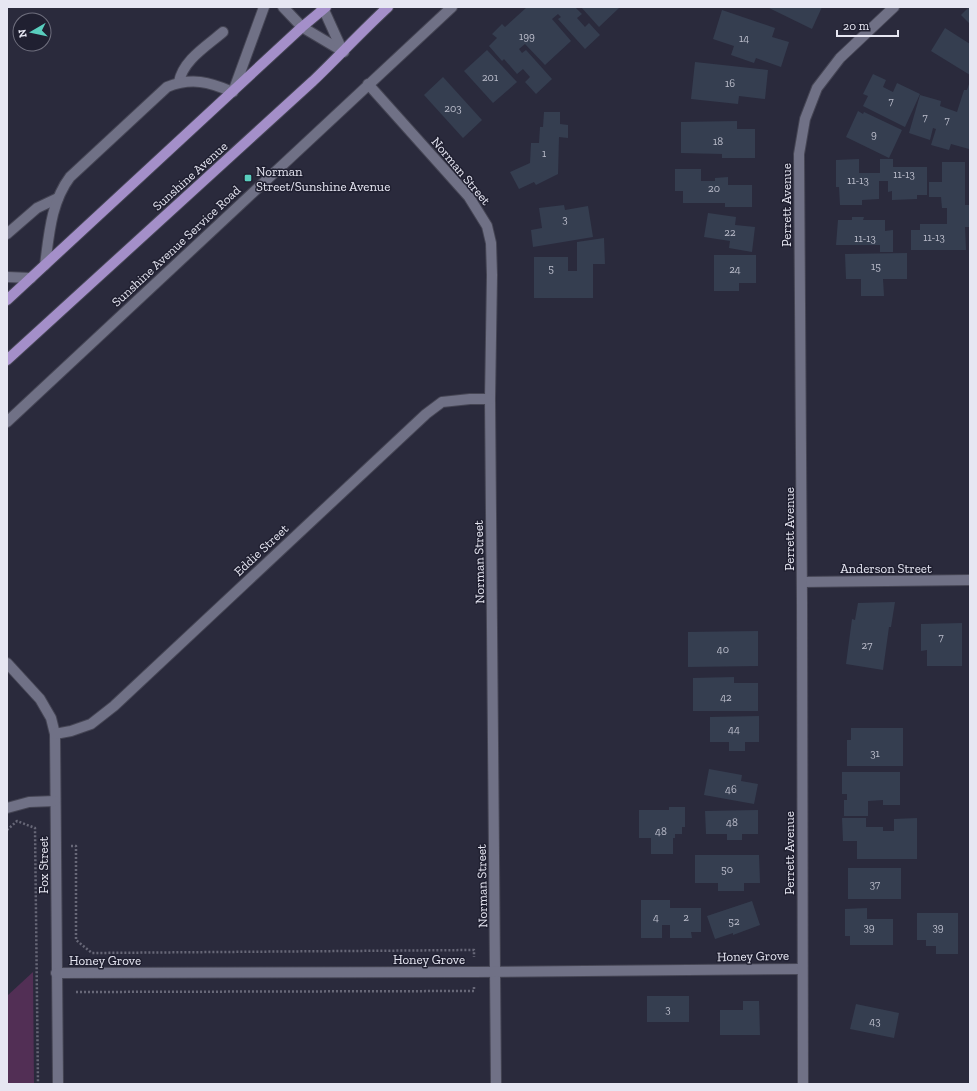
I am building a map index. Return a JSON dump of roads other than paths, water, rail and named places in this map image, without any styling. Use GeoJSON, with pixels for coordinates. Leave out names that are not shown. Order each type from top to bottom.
{"type":"FeatureCollection","features":[{"type":"Feature","properties":{"kind":"main road","name":"Sunshine Avenue"},"geometry":{"type":"LineString","coordinates":[[7,360],[296,98],[344,52],[368,25],[388,7]]}},
{"type":"Feature","properties":{"kind":"main road"},"geometry":{"type":"LineString","coordinates":[[7,300],[324,8]]}},
{"type":"Feature","properties":{"kind":"street"},"geometry":{"type":"LineString","coordinates":[[45,265],[51,226],[58,198],[63,187],[70,178],[167,87],[179,82],[199,81],[212,83],[234,92],[264,7]]}},
{"type":"Feature","properties":{"kind":"street"},"geometry":{"type":"LineString","coordinates":[[283,7],[302,28],[344,52]]}},
{"type":"Feature","properties":{"kind":"street","name":"Sunshine Avenue Service Road"},"geometry":{"type":"LineString","coordinates":[[7,422],[452,7]]}},
{"type":"Feature","properties":{"kind":"street","name":"Perrett Avenue"},"geometry":{"type":"LineString","coordinates":[[803,1084],[799,154],[805,119],[817,88],[840,58],[894,7]]}},
{"type":"Feature","properties":{"kind":"street"},"geometry":{"type":"LineString","coordinates":[[324,8],[344,52]]}},
{"type":"Feature","properties":{"kind":"street"},"geometry":{"type":"LineString","coordinates":[[179,82],[180,73],[187,64],[223,32]]}},
{"type":"Feature","properties":{"kind":"street","name":"Norman Street"},"geometry":{"type":"LineString","coordinates":[[368,84],[469,197],[487,226],[491,243],[490,399],[496,1084]]}},
{"type":"Feature","properties":{"kind":"street"},"geometry":{"type":"LineString","coordinates":[[7,234],[37,208],[58,198]]}},
{"type":"Feature","properties":{"kind":"street"},"geometry":{"type":"LineString","coordinates":[[7,277],[31,278]]}},
{"type":"Feature","properties":{"kind":"street","name":"Eddie Street"},"geometry":{"type":"LineString","coordinates":[[55,734],[71,731],[91,724],[114,706],[426,414],[442,402],[470,399],[490,399]]}},
{"type":"Feature","properties":{"kind":"street","name":"Anderson Street"},"geometry":{"type":"LineString","coordinates":[[802,582],[970,580]]}},
{"type":"Feature","properties":{"kind":"street","name":"Fox Street"},"geometry":{"type":"LineString","coordinates":[[7,663],[40,699],[51,718],[55,734],[58,1084]]}},
{"type":"Feature","properties":{"kind":"street"},"geometry":{"type":"LineString","coordinates":[[7,808],[29,802],[55,801]]}},
{"type":"Feature","properties":{"kind":"street","name":"Honey Grove"},"geometry":{"type":"LineString","coordinates":[[56,973],[496,972],[802,969]]}},
{"type":"Feature","properties":{"kind":"place","name":"Norman Street/Sunshine Avenue"},"geometry":{"type":"Point","coordinates":[248,178]}}]}
